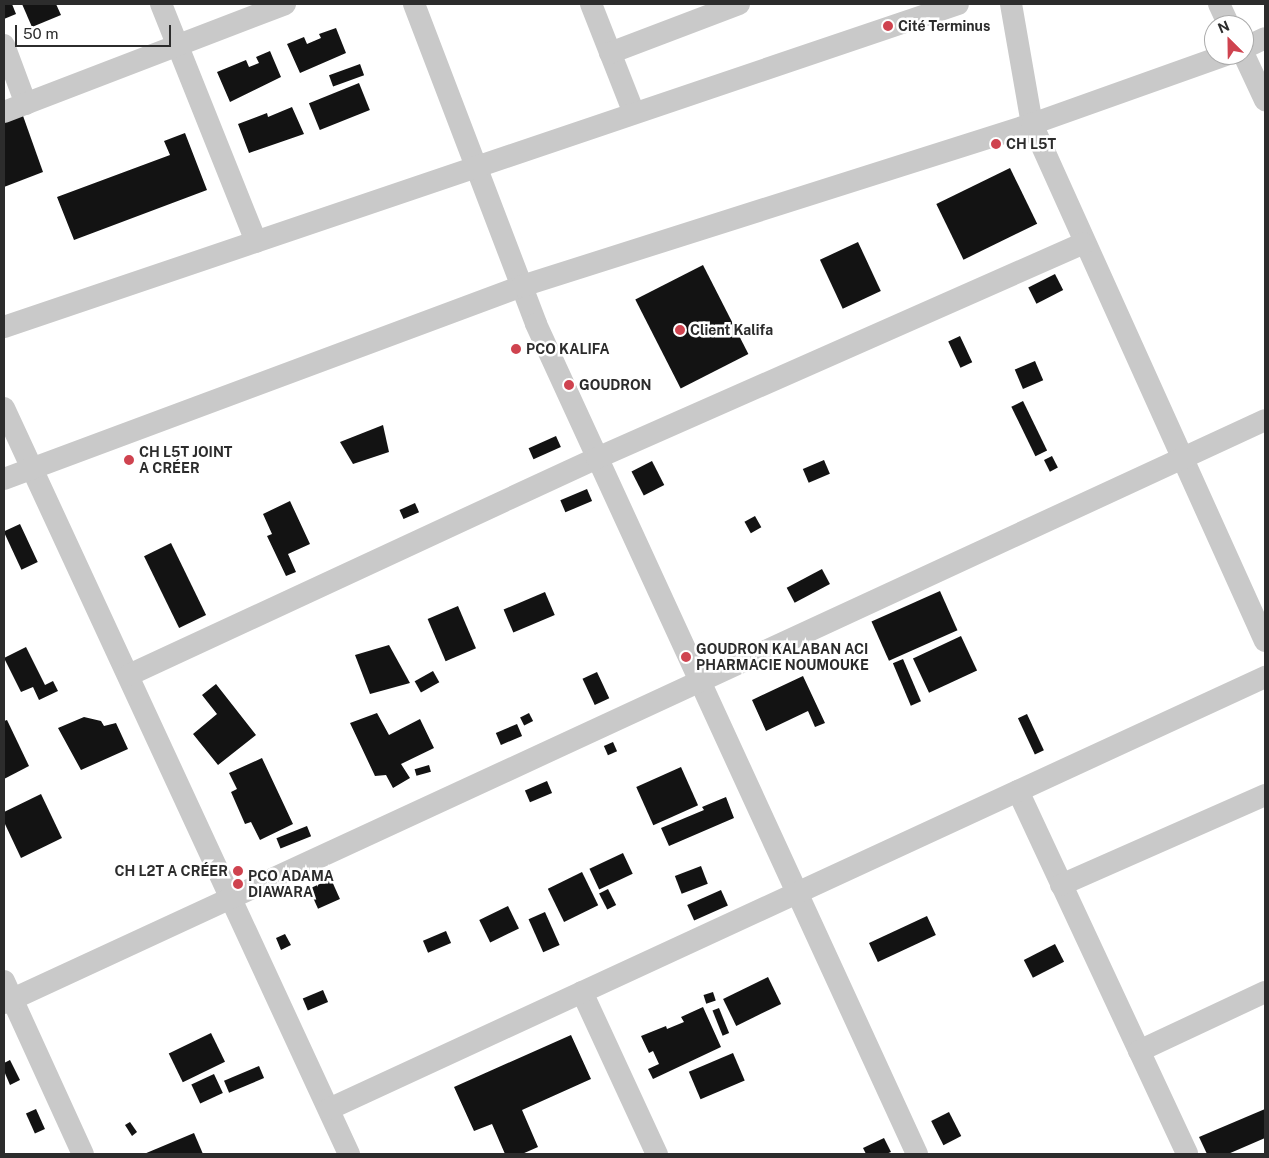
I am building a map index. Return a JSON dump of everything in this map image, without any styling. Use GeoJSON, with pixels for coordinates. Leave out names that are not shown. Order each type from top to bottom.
{"type":"FeatureCollection","features":[{"type":"Feature","properties":{"kind":"street"},"geometry":{"type":"LineString","coordinates":[[161,4],[256,242]]}},
{"type":"Feature","properties":{"kind":"street"},"geometry":{"type":"LineString","coordinates":[[4,112],[285,4]]}},
{"type":"Feature","properties":{"kind":"street"},"geometry":{"type":"LineString","coordinates":[[414,4],[536,324],[917,1154]]}},
{"type":"Feature","properties":{"kind":"street"},"geometry":{"type":"LineString","coordinates":[[591,4],[634,114]]}},
{"type":"Feature","properties":{"kind":"street"},"geometry":{"type":"LineString","coordinates":[[610,53],[739,4]]}},
{"type":"Feature","properties":{"kind":"street"},"geometry":{"type":"LineString","coordinates":[[4,327],[958,4]]}},
{"type":"Feature","properties":{"kind":"street"},"geometry":{"type":"LineString","coordinates":[[1011,4],[1032,124],[1265,642]]}},
{"type":"Feature","properties":{"kind":"street"},"geometry":{"type":"LineString","coordinates":[[4,45],[26,104]]}},
{"type":"Feature","properties":{"kind":"street"},"geometry":{"type":"LineString","coordinates":[[4,479],[522,286],[1032,124],[1204,63]]}},
{"type":"Feature","properties":{"kind":"street"},"geometry":{"type":"LineString","coordinates":[[1249,65],[1265,100]]}},
{"type":"Feature","properties":{"kind":"street"},"geometry":{"type":"LineString","coordinates":[[129,675],[597,458],[1084,243]]}},
{"type":"Feature","properties":{"kind":"street"},"geometry":{"type":"LineString","coordinates":[[4,408],[31,470],[129,675],[349,1154]]}},
{"type":"Feature","properties":{"kind":"street"},"geometry":{"type":"LineString","coordinates":[[83,1154],[6,994],[231,898],[1265,420]]}},
{"type":"Feature","properties":{"kind":"street"},"geometry":{"type":"LineString","coordinates":[[329,1109],[1265,677]]}},
{"type":"Feature","properties":{"kind":"street"},"geometry":{"type":"LineString","coordinates":[[1018,791],[1187,1154]]}},
{"type":"Feature","properties":{"kind":"street"},"geometry":{"type":"LineString","coordinates":[[1062,885],[1265,795]]}},
{"type":"Feature","properties":{"kind":"street"},"geometry":{"type":"LineString","coordinates":[[582,992],[657,1154]]}},
{"type":"Feature","properties":{"kind":"street"},"geometry":{"type":"LineString","coordinates":[[1139,1051],[1265,992]]}},
{"type":"Feature","properties":{"kind":"building"},"geometry":{"type":"Polygon","coordinates":[[[4,4],[12,4],[16,14],[4,19],[4,4]]]}},
{"type":"Feature","properties":{"kind":"building"},"geometry":{"type":"Polygon","coordinates":[[[22,4],[56,4],[61,15],[32,27],[22,4]]]}},
{"type":"Feature","properties":{"kind":"building"},"geometry":{"type":"Polygon","coordinates":[[[336,28],[346,53],[300,73],[287,44],[304,37],[307,44],[321,38],[319,34],[336,28]]]}},
{"type":"Feature","properties":{"kind":"building"},"geometry":{"type":"Polygon","coordinates":[[[270,51],[281,77],[230,102],[217,72],[246,60],[249,67],[259,63],[256,57],[270,51]]]}},
{"type":"Feature","properties":{"kind":"building"},"geometry":{"type":"Polygon","coordinates":[[[360,64],[364,75],[333,87],[329,75],[360,64]]]}},
{"type":"Feature","properties":{"kind":"building"},"geometry":{"type":"Polygon","coordinates":[[[359,83],[370,110],[320,130],[309,103],[359,83]]]}},
{"type":"Feature","properties":{"kind":"building"},"geometry":{"type":"Polygon","coordinates":[[[292,107],[304,134],[249,153],[238,124],[267,113],[268,117],[292,107]]]}},
{"type":"Feature","properties":{"kind":"building"},"geometry":{"type":"Polygon","coordinates":[[[22,113],[43,172],[4,187],[4,120],[22,113]]]}},
{"type":"Feature","properties":{"kind":"building"},"geometry":{"type":"Polygon","coordinates":[[[185,133],[207,190],[74,240],[57,197],[170,155],[164,141],[185,133]]]}},
{"type":"Feature","properties":{"kind":"building"},"geometry":{"type":"Polygon","coordinates":[[[1010,168],[1037,224],[963,260],[936,204],[1010,168]]]}},
{"type":"Feature","properties":{"kind":"building"},"geometry":{"type":"Polygon","coordinates":[[[858,242],[881,291],[843,309],[820,260],[858,242]]]}},
{"type":"Feature","properties":{"kind":"building"},"geometry":{"type":"Polygon","coordinates":[[[703,265],[748,354],[681,389],[635,300],[703,265]]]}},
{"type":"Feature","properties":{"kind":"building"},"geometry":{"type":"Polygon","coordinates":[[[1055,274],[1063,290],[1036,304],[1028,288],[1055,274]]]}},
{"type":"Feature","properties":{"kind":"building"},"geometry":{"type":"Polygon","coordinates":[[[960,336],[972,362],[960,368],[948,341],[960,336]]]}},
{"type":"Feature","properties":{"kind":"building"},"geometry":{"type":"Polygon","coordinates":[[[1035,361],[1043,380],[1023,389],[1015,370],[1035,361]]]}},
{"type":"Feature","properties":{"kind":"building"},"geometry":{"type":"Polygon","coordinates":[[[1023,401],[1047,450],[1035,456],[1011,407],[1023,401]]]}},
{"type":"Feature","properties":{"kind":"building"},"geometry":{"type":"Polygon","coordinates":[[[383,425],[389,452],[353,464],[340,442],[383,425]]]}},
{"type":"Feature","properties":{"kind":"building"},"geometry":{"type":"Polygon","coordinates":[[[556,436],[561,447],[533,459],[529,448],[556,436]]]}},
{"type":"Feature","properties":{"kind":"building"},"geometry":{"type":"Polygon","coordinates":[[[1052,456],[1058,468],[1050,472],[1044,460],[1052,456]]]}},
{"type":"Feature","properties":{"kind":"building"},"geometry":{"type":"Polygon","coordinates":[[[824,460],[830,474],[809,483],[803,469],[824,460]]]}},
{"type":"Feature","properties":{"kind":"building"},"geometry":{"type":"Polygon","coordinates":[[[652,461],[664,485],[644,495],[632,471],[652,461]]]}},
{"type":"Feature","properties":{"kind":"building"},"geometry":{"type":"Polygon","coordinates":[[[587,489],[592,501],[565,512],[560,500],[587,489]]]}},
{"type":"Feature","properties":{"kind":"building"},"geometry":{"type":"Polygon","coordinates":[[[290,501],[310,544],[288,554],[296,572],[286,576],[267,536],[272,534],[263,514],[290,501]]]}},
{"type":"Feature","properties":{"kind":"building"},"geometry":{"type":"Polygon","coordinates":[[[415,503],[419,512],[404,519],[399,510],[415,503]]]}},
{"type":"Feature","properties":{"kind":"building"},"geometry":{"type":"Polygon","coordinates":[[[755,516],[761,527],[751,533],[745,522],[755,516]]]}},
{"type":"Feature","properties":{"kind":"building"},"geometry":{"type":"Polygon","coordinates":[[[20,524],[38,562],[21,570],[4,532],[20,524]]]}},
{"type":"Feature","properties":{"kind":"building"},"geometry":{"type":"Polygon","coordinates":[[[171,543],[206,615],[179,628],[144,556],[171,543]]]}},
{"type":"Feature","properties":{"kind":"building"},"geometry":{"type":"Polygon","coordinates":[[[822,569],[830,584],[795,603],[787,588],[822,569]]]}},
{"type":"Feature","properties":{"kind":"building"},"geometry":{"type":"Polygon","coordinates":[[[940,591],[957,630],[889,661],[871,622],[940,591]]]}},
{"type":"Feature","properties":{"kind":"building"},"geometry":{"type":"Polygon","coordinates":[[[545,592],[555,615],[513,633],[504,610],[545,592]]]}},
{"type":"Feature","properties":{"kind":"building"},"geometry":{"type":"Polygon","coordinates":[[[458,606],[476,648],[446,661],[428,619],[458,606]]]}},
{"type":"Feature","properties":{"kind":"building"},"geometry":{"type":"Polygon","coordinates":[[[961,636],[977,670],[929,693],[913,658],[961,636]]]}},
{"type":"Feature","properties":{"kind":"building"},"geometry":{"type":"Polygon","coordinates":[[[389,645],[410,683],[370,694],[355,655],[389,645]]]}},
{"type":"Feature","properties":{"kind":"building"},"geometry":{"type":"Polygon","coordinates":[[[26,647],[45,685],[53,681],[58,691],[39,700],[33,687],[21,692],[4,658],[26,647]]]}},
{"type":"Feature","properties":{"kind":"building"},"geometry":{"type":"Polygon","coordinates":[[[903,659],[921,701],[911,706],[893,663],[903,659]]]}},
{"type":"Feature","properties":{"kind":"building"},"geometry":{"type":"Polygon","coordinates":[[[433,671],[439,682],[421,693],[415,681],[433,671]]]}},
{"type":"Feature","properties":{"kind":"building"},"geometry":{"type":"Polygon","coordinates":[[[597,672],[609,698],[595,705],[582,679],[597,672]]]}},
{"type":"Feature","properties":{"kind":"building"},"geometry":{"type":"Polygon","coordinates":[[[803,676],[825,723],[815,727],[808,711],[766,731],[752,700],[803,676]]]}},
{"type":"Feature","properties":{"kind":"building"},"geometry":{"type":"Polygon","coordinates":[[[216,684],[256,735],[218,765],[193,734],[217,714],[202,695],[216,684]]]}},
{"type":"Feature","properties":{"kind":"building"},"geometry":{"type":"Polygon","coordinates":[[[377,713],[389,735],[420,719],[434,748],[401,764],[410,778],[393,788],[386,775],[375,776],[350,723],[377,713]]]}},
{"type":"Feature","properties":{"kind":"building"},"geometry":{"type":"Polygon","coordinates":[[[529,713],[533,721],[524,726],[520,718],[529,713]]]}},
{"type":"Feature","properties":{"kind":"building"},"geometry":{"type":"Polygon","coordinates":[[[1027,714],[1044,750],[1035,754],[1018,718],[1027,714]]]}},
{"type":"Feature","properties":{"kind":"building"},"geometry":{"type":"Polygon","coordinates":[[[84,717],[101,721],[104,726],[116,723],[128,749],[81,770],[58,728],[84,717]]]}},
{"type":"Feature","properties":{"kind":"building"},"geometry":{"type":"Polygon","coordinates":[[[7,720],[29,766],[4,779],[4,721],[7,720]]]}},
{"type":"Feature","properties":{"kind":"building"},"geometry":{"type":"Polygon","coordinates":[[[517,724],[522,736],[501,745],[496,733],[517,724]]]}},
{"type":"Feature","properties":{"kind":"building"},"geometry":{"type":"Polygon","coordinates":[[[613,742],[617,751],[608,755],[604,746],[613,742]]]}},
{"type":"Feature","properties":{"kind":"building"},"geometry":{"type":"Polygon","coordinates":[[[262,758],[293,824],[260,840],[251,822],[245,824],[231,792],[237,789],[229,773],[262,758]]]}},
{"type":"Feature","properties":{"kind":"building"},"geometry":{"type":"Polygon","coordinates":[[[429,765],[431,772],[417,776],[415,769],[429,765]]]}},
{"type":"Feature","properties":{"kind":"building"},"geometry":{"type":"Polygon","coordinates":[[[681,767],[698,805],[653,825],[636,787],[681,767]]]}},
{"type":"Feature","properties":{"kind":"building"},"geometry":{"type":"Polygon","coordinates":[[[547,781],[552,793],[530,802],[525,790],[547,781]]]}},
{"type":"Feature","properties":{"kind":"building"},"geometry":{"type":"Polygon","coordinates":[[[41,794],[62,838],[21,858],[4,822],[4,812],[41,794]]]}},
{"type":"Feature","properties":{"kind":"building"},"geometry":{"type":"Polygon","coordinates":[[[726,797],[734,818],[669,846],[661,828],[704,810],[702,807],[726,797]]]}},
{"type":"Feature","properties":{"kind":"building"},"geometry":{"type":"Polygon","coordinates":[[[307,826],[311,836],[281,849],[276,838],[307,826]]]}},
{"type":"Feature","properties":{"kind":"building"},"geometry":{"type":"Polygon","coordinates":[[[623,853],[633,874],[599,889],[589,869],[623,853]]]}},
{"type":"Feature","properties":{"kind":"building"},"geometry":{"type":"Polygon","coordinates":[[[701,866],[708,884],[682,894],[675,876],[701,866]]]}},
{"type":"Feature","properties":{"kind":"building"},"geometry":{"type":"Polygon","coordinates":[[[582,872],[598,905],[564,922],[548,889],[582,872]]]}},
{"type":"Feature","properties":{"kind":"building"},"geometry":{"type":"Polygon","coordinates":[[[331,879],[340,899],[318,909],[309,889],[331,879]]]}},
{"type":"Feature","properties":{"kind":"building"},"geometry":{"type":"Polygon","coordinates":[[[608,889],[616,905],[607,910],[599,894],[608,889]]]}},
{"type":"Feature","properties":{"kind":"building"},"geometry":{"type":"Polygon","coordinates":[[[721,890],[728,906],[694,921],[687,905],[721,890]]]}},
{"type":"Feature","properties":{"kind":"building"},"geometry":{"type":"Polygon","coordinates":[[[508,906],[519,928],[490,942],[479,920],[508,906]]]}},
{"type":"Feature","properties":{"kind":"building"},"geometry":{"type":"Polygon","coordinates":[[[545,912],[560,945],[543,952],[529,919],[545,912]]]}},
{"type":"Feature","properties":{"kind":"building"},"geometry":{"type":"Polygon","coordinates":[[[927,916],[936,935],[878,962],[869,943],[927,916]]]}},
{"type":"Feature","properties":{"kind":"building"},"geometry":{"type":"Polygon","coordinates":[[[446,931],[451,943],[428,953],[423,941],[446,931]]]}},
{"type":"Feature","properties":{"kind":"building"},"geometry":{"type":"Polygon","coordinates":[[[285,934],[291,945],[281,950],[276,938],[285,934]]]}},
{"type":"Feature","properties":{"kind":"building"},"geometry":{"type":"Polygon","coordinates":[[[1055,944],[1064,962],[1033,978],[1024,960],[1055,944]]]}},
{"type":"Feature","properties":{"kind":"building"},"geometry":{"type":"Polygon","coordinates":[[[768,977],[781,1004],[736,1026],[723,999],[768,977]]]}},
{"type":"Feature","properties":{"kind":"building"},"geometry":{"type":"Polygon","coordinates":[[[323,990],[328,1002],[308,1011],[303,999],[323,990]]]}},
{"type":"Feature","properties":{"kind":"building"},"geometry":{"type":"Polygon","coordinates":[[[713,992],[716,1001],[706,1004],[703,995],[713,992]]]}},
{"type":"Feature","properties":{"kind":"building"},"geometry":{"type":"Polygon","coordinates":[[[703,1007],[721,1047],[653,1079],[648,1069],[659,1064],[653,1051],[649,1053],[641,1036],[666,1026],[667,1029],[684,1022],[681,1017],[703,1007]]]}},
{"type":"Feature","properties":{"kind":"building"},"geometry":{"type":"Polygon","coordinates":[[[719,1008],[729,1033],[723,1036],[713,1011],[719,1008]]]}},
{"type":"Feature","properties":{"kind":"building"},"geometry":{"type":"Polygon","coordinates":[[[211,1033],[225,1062],[183,1082],[169,1054],[211,1033]]]}},
{"type":"Feature","properties":{"kind":"building"},"geometry":{"type":"Polygon","coordinates":[[[571,1035],[591,1079],[522,1110],[538,1147],[522,1154],[505,1154],[492,1124],[474,1131],[454,1087],[571,1035]]]}},
{"type":"Feature","properties":{"kind":"building"},"geometry":{"type":"Polygon","coordinates":[[[733,1053],[745,1081],[701,1099],[689,1072],[733,1053]]]}},
{"type":"Feature","properties":{"kind":"building"},"geometry":{"type":"Polygon","coordinates":[[[10,1060],[20,1080],[10,1085],[4,1071],[4,1063],[10,1060]]]}},
{"type":"Feature","properties":{"kind":"building"},"geometry":{"type":"Polygon","coordinates":[[[259,1066],[264,1078],[229,1093],[224,1081],[259,1066]]]}},
{"type":"Feature","properties":{"kind":"building"},"geometry":{"type":"Polygon","coordinates":[[[214,1074],[223,1093],[200,1104],[191,1085],[214,1074]]]}},
{"type":"Feature","properties":{"kind":"building"},"geometry":{"type":"Polygon","coordinates":[[[36,1109],[45,1129],[35,1134],[26,1113],[36,1109]]]}},
{"type":"Feature","properties":{"kind":"building"},"geometry":{"type":"Polygon","coordinates":[[[1265,1109],[1265,1138],[1228,1154],[1207,1154],[1199,1137],[1265,1109]]]}},
{"type":"Feature","properties":{"kind":"building"},"geometry":{"type":"Polygon","coordinates":[[[949,1112],[961,1136],[943,1145],[931,1121],[949,1112]]]}},
{"type":"Feature","properties":{"kind":"building"},"geometry":{"type":"Polygon","coordinates":[[[130,1122],[137,1132],[132,1136],[125,1125],[130,1122]]]}},
{"type":"Feature","properties":{"kind":"building"},"geometry":{"type":"Polygon","coordinates":[[[194,1133],[203,1154],[144,1154],[194,1133]]]}},
{"type":"Feature","properties":{"kind":"building"},"geometry":{"type":"Polygon","coordinates":[[[884,1138],[891,1152],[886,1154],[866,1154],[863,1148],[884,1138]]]}},
{"type":"Feature","properties":{"kind":"place","name":"Cité Terminus"},"geometry":{"type":"Point","coordinates":[888,26]}},
{"type":"Feature","properties":{"kind":"place","name":"CH L5T"},"geometry":{"type":"Point","coordinates":[996,144]}},
{"type":"Feature","properties":{"kind":"place","name":"Client Kalifa"},"geometry":{"type":"Point","coordinates":[680,330]}},
{"type":"Feature","properties":{"kind":"place","name":"PCO KALIFA"},"geometry":{"type":"Point","coordinates":[516,349]}},
{"type":"Feature","properties":{"kind":"place","name":"GOUDRON"},"geometry":{"type":"Point","coordinates":[569,385]}},
{"type":"Feature","properties":{"kind":"place","name":"CH L5T JOINT A CRÉER"},"geometry":{"type":"Point","coordinates":[129,460]}},
{"type":"Feature","properties":{"kind":"place","name":"GOUDRON KALABAN ACI PHARMACIE NOUMOUKE"},"geometry":{"type":"Point","coordinates":[686,657]}},
{"type":"Feature","properties":{"kind":"place","name":"CH L2T A CRÉER"},"geometry":{"type":"Point","coordinates":[238,871]}},
{"type":"Feature","properties":{"kind":"place","name":"PCO ADAMA DIAWARA"},"geometry":{"type":"Point","coordinates":[238,884]}}]}
